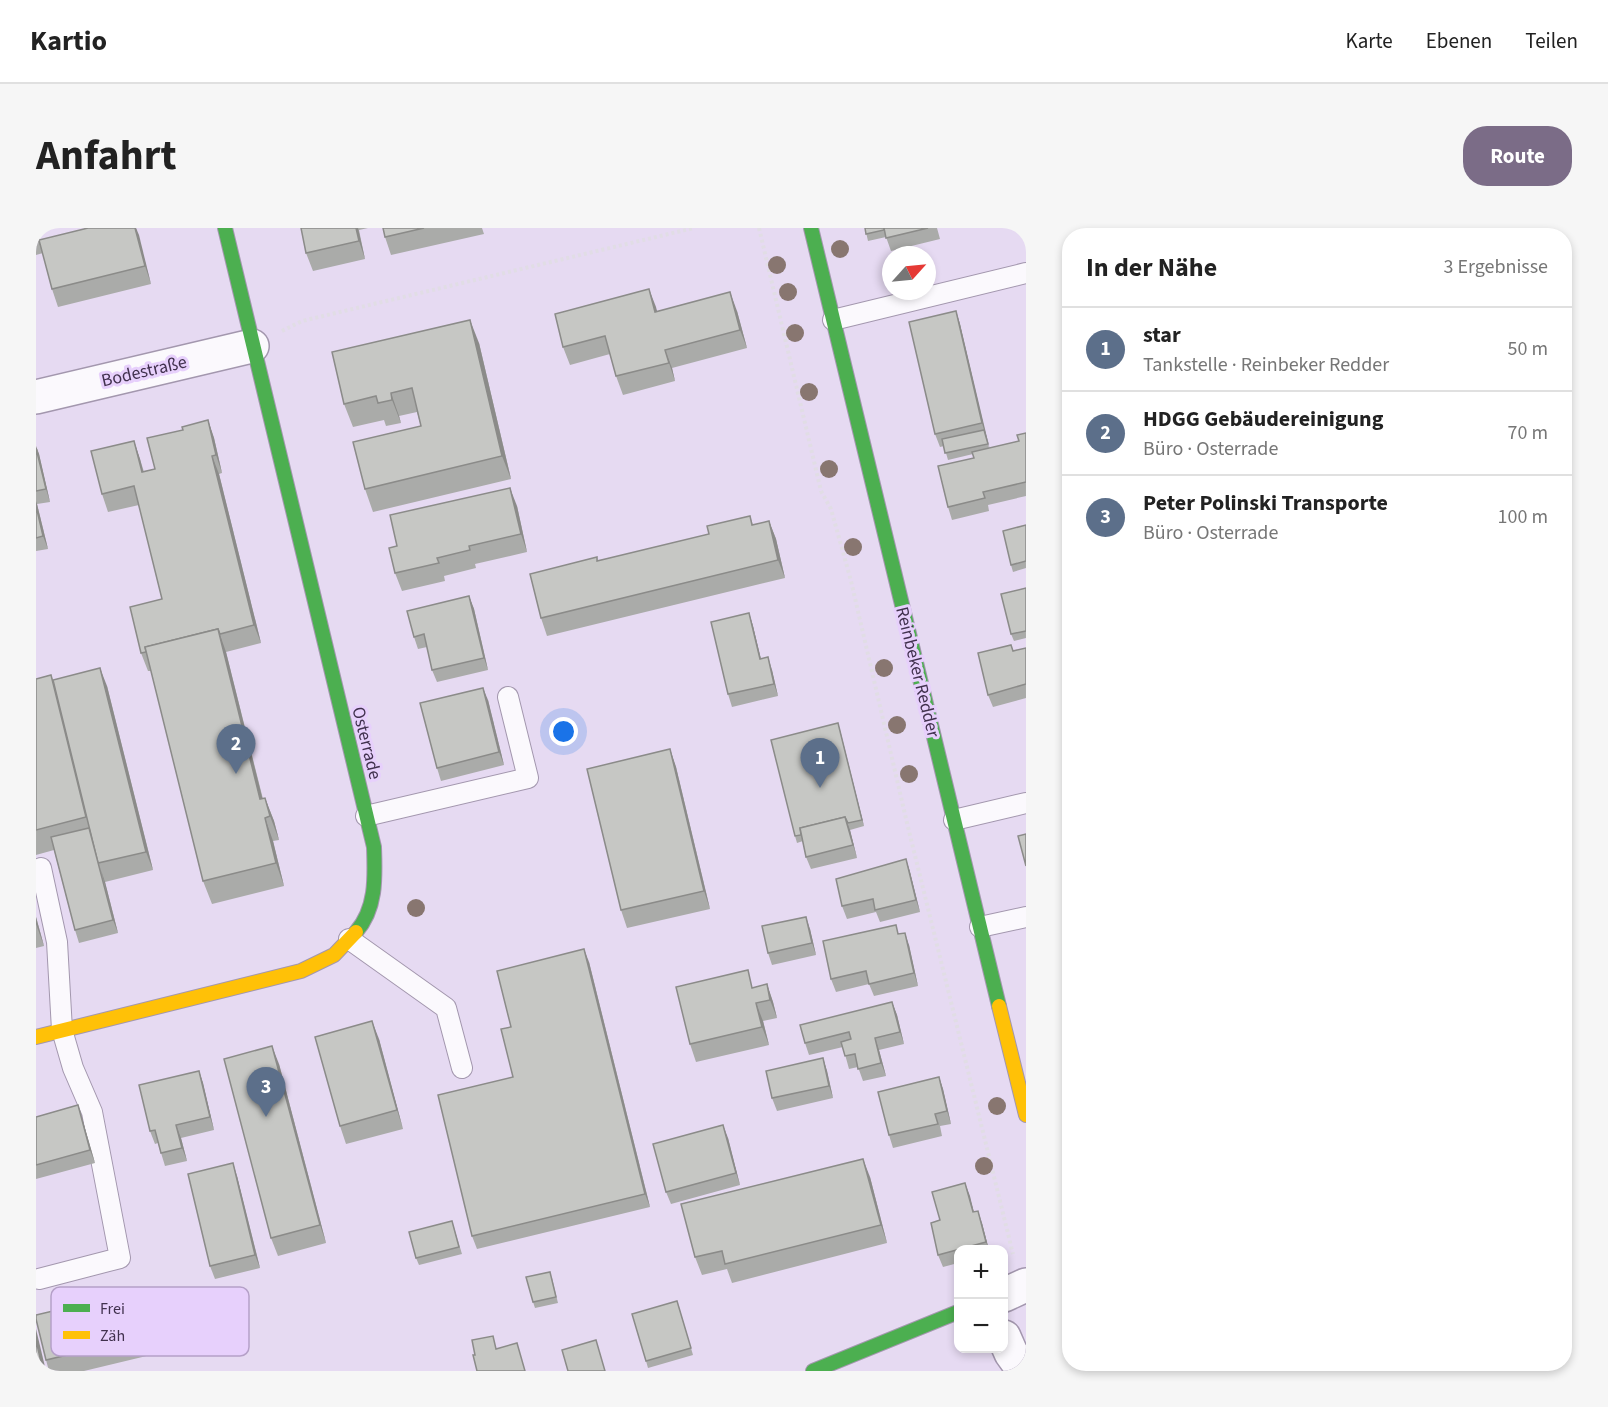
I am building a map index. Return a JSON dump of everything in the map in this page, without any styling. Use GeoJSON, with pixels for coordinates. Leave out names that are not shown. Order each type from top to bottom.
{"type":"FeatureCollection","features":[{"type":"Feature","properties":{"kind":"street","name":"Osterrade"},"geometry":{"type":"LineString","coordinates":[[36,1037],[301,971],[334,955],[361,926],[376,889],[374,847],[225,228]]}},
{"type":"Feature","properties":{"kind":"street","name":"Reinbeker Redder"},"geometry":{"type":"LineString","coordinates":[[811,228],[1026,1115]]}},
{"type":"Feature","properties":{"kind":"street","name":"Bodestraße"},"geometry":{"type":"LineString","coordinates":[[36,397],[252,346]]}},
{"type":"Feature","properties":{"kind":"street"},"geometry":{"type":"LineString","coordinates":[[813,1371],[954,1314]]}},
{"type":"Feature","properties":{"kind":"street"},"geometry":{"type":"LineString","coordinates":[[1008,1344],[1024,1371]]}},
{"type":"Feature","properties":{"kind":"lane"},"geometry":{"type":"LineString","coordinates":[[834,320],[1026,273]]}},
{"type":"Feature","properties":{"kind":"lane"},"geometry":{"type":"LineString","coordinates":[[366,816],[528,778],[508,697]]}},
{"type":"Feature","properties":{"kind":"lane"},"geometry":{"type":"LineString","coordinates":[[954,820],[1026,803]]}},
{"type":"Feature","properties":{"kind":"lane"},"geometry":{"type":"LineString","coordinates":[[39,1279],[120,1258],[92,1112],[73,1068],[62,1030],[57,942],[42,868]]}},
{"type":"Feature","properties":{"kind":"lane"},"geometry":{"type":"LineString","coordinates":[[980,927],[1026,917]]}},
{"type":"Feature","properties":{"kind":"lane"},"geometry":{"type":"LineString","coordinates":[[349,939],[446,1008],[462,1068]]}},
{"type":"Feature","properties":{"kind":"path"},"geometry":{"type":"LineString","coordinates":[[252,346],[302,321],[694,228]]}},
{"type":"Feature","properties":{"kind":"path"},"geometry":{"type":"LineString","coordinates":[[759,228],[821,491],[831,509],[851,581],[1017,1289]]}},
{"type":"Feature","properties":{"kind":"building"},"geometry":{"type":"Polygon","coordinates":[[[88,228],[135,228],[145,266],[52,289],[39,240],[88,228]]]}},
{"type":"Feature","properties":{"kind":"building"},"geometry":{"type":"Polygon","coordinates":[[[301,228],[356,228],[359,241],[306,253],[301,228]]]}},
{"type":"Feature","properties":{"kind":"building"},"geometry":{"type":"Polygon","coordinates":[[[383,228],[424,228],[385,237],[383,228]]]}},
{"type":"Feature","properties":{"kind":"building"},"geometry":{"type":"Polygon","coordinates":[[[865,228],[884,228],[884,230],[866,234],[865,228]]]}},
{"type":"Feature","properties":{"kind":"building"},"geometry":{"type":"Polygon","coordinates":[[[884,228],[928,228],[886,238],[884,228]]]}},
{"type":"Feature","properties":{"kind":"building"},"geometry":{"type":"Polygon","coordinates":[[[649,289],[655,312],[730,292],[740,330],[665,350],[669,363],[616,376],[605,336],[563,347],[555,314],[649,289]]]}},
{"type":"Feature","properties":{"kind":"building"},"geometry":{"type":"Polygon","coordinates":[[[956,311],[982,423],[935,434],[909,322],[956,311]]]}},
{"type":"Feature","properties":{"kind":"building"},"geometry":{"type":"Polygon","coordinates":[[[470,320],[502,456],[365,489],[353,442],[421,426],[412,388],[391,393],[392,400],[378,403],[376,396],[344,404],[332,352],[470,320]]]}},
{"type":"Feature","properties":{"kind":"building"},"geometry":{"type":"Polygon","coordinates":[[[208,420],[216,455],[212,456],[254,625],[220,634],[218,629],[145,647],[146,652],[141,653],[130,607],[162,599],[134,486],[102,494],[91,451],[134,441],[142,472],[155,469],[147,438],[183,430],[182,427],[208,420]]]}},
{"type":"Feature","properties":{"kind":"building"},"geometry":{"type":"Polygon","coordinates":[[[984,430],[988,444],[945,453],[942,439],[984,430]]]}},
{"type":"Feature","properties":{"kind":"building"},"geometry":{"type":"Polygon","coordinates":[[[1026,433],[1026,482],[983,492],[985,498],[948,507],[938,466],[974,458],[972,452],[1019,441],[1017,435],[1026,433]]]}},
{"type":"Feature","properties":{"kind":"building"},"geometry":{"type":"Polygon","coordinates":[[[36,448],[46,489],[36,491],[36,448]]]}},
{"type":"Feature","properties":{"kind":"building"},"geometry":{"type":"Polygon","coordinates":[[[510,488],[521,534],[469,546],[470,550],[437,558],[439,563],[395,573],[389,548],[397,546],[390,515],[510,488]]]}},
{"type":"Feature","properties":{"kind":"building"},"geometry":{"type":"Polygon","coordinates":[[[36,506],[43,536],[36,538],[36,506]]]}},
{"type":"Feature","properties":{"kind":"building"},"geometry":{"type":"Polygon","coordinates":[[[750,516],[752,525],[769,521],[778,560],[541,618],[530,574],[597,557],[597,561],[709,534],[707,526],[750,516]]]}},
{"type":"Feature","properties":{"kind":"building"},"geometry":{"type":"Polygon","coordinates":[[[1026,525],[1026,561],[1011,565],[1003,531],[1026,525]]]}},
{"type":"Feature","properties":{"kind":"building"},"geometry":{"type":"Polygon","coordinates":[[[1026,588],[1026,631],[1011,634],[1001,594],[1026,588]]]}},
{"type":"Feature","properties":{"kind":"building"},"geometry":{"type":"Polygon","coordinates":[[[469,596],[484,658],[432,670],[424,634],[414,637],[407,611],[469,596]]]}},
{"type":"Feature","properties":{"kind":"building"},"geometry":{"type":"Polygon","coordinates":[[[749,613],[760,659],[768,657],[774,684],[728,694],[711,622],[749,613]]]}},
{"type":"Feature","properties":{"kind":"building"},"geometry":{"type":"Polygon","coordinates":[[[218,629],[260,799],[265,798],[270,816],[265,818],[276,863],[203,881],[145,647],[218,629]]]}},
{"type":"Feature","properties":{"kind":"building"},"geometry":{"type":"Polygon","coordinates":[[[1011,645],[1013,651],[1026,648],[1026,684],[988,695],[978,653],[1011,645]]]}},
{"type":"Feature","properties":{"kind":"building"},"geometry":{"type":"Polygon","coordinates":[[[100,668],[146,852],[98,863],[53,680],[100,668]]]}},
{"type":"Feature","properties":{"kind":"building"},"geometry":{"type":"Polygon","coordinates":[[[51,675],[86,817],[36,830],[36,679],[51,675]]]}},
{"type":"Feature","properties":{"kind":"building"},"geometry":{"type":"Polygon","coordinates":[[[483,688],[499,752],[437,768],[420,703],[483,688]]]}},
{"type":"Feature","properties":{"kind":"building"},"geometry":{"type":"Polygon","coordinates":[[[838,723],[862,820],[848,823],[845,817],[800,828],[801,835],[795,836],[771,740],[838,723]]]}},
{"type":"Feature","properties":{"kind":"building"},"geometry":{"type":"Polygon","coordinates":[[[670,749],[704,891],[621,910],[587,769],[670,749]]]}},
{"type":"Feature","properties":{"kind":"building"},"geometry":{"type":"Polygon","coordinates":[[[845,817],[853,845],[806,857],[800,828],[845,817]]]}},
{"type":"Feature","properties":{"kind":"building"},"geometry":{"type":"Polygon","coordinates":[[[89,828],[113,920],[75,930],[51,837],[89,828]]]}},
{"type":"Feature","properties":{"kind":"building"},"geometry":{"type":"Polygon","coordinates":[[[1026,834],[1026,866],[1018,836],[1026,834]]]}},
{"type":"Feature","properties":{"kind":"building"},"geometry":{"type":"Polygon","coordinates":[[[906,859],[916,900],[875,910],[873,899],[842,906],[836,879],[906,859]]]}},
{"type":"Feature","properties":{"kind":"building"},"geometry":{"type":"Polygon","coordinates":[[[806,917],[812,943],[768,953],[762,926],[806,917]]]}},
{"type":"Feature","properties":{"kind":"building"},"geometry":{"type":"Polygon","coordinates":[[[896,925],[898,934],[905,933],[914,973],[869,984],[866,971],[831,979],[823,941],[896,925]]]}},
{"type":"Feature","properties":{"kind":"building"},"geometry":{"type":"Polygon","coordinates":[[[584,949],[645,1194],[472,1236],[438,1095],[513,1077],[501,1029],[511,1027],[497,971],[584,949]]]}},
{"type":"Feature","properties":{"kind":"building"},"geometry":{"type":"Polygon","coordinates":[[[748,970],[752,988],[767,984],[770,1000],[756,1003],[762,1027],[690,1044],[676,987],[748,970]]]}},
{"type":"Feature","properties":{"kind":"building"},"geometry":{"type":"Polygon","coordinates":[[[892,1002],[900,1032],[875,1038],[881,1063],[858,1069],[855,1054],[845,1056],[841,1042],[851,1039],[849,1032],[805,1043],[800,1025],[892,1002]]]}},
{"type":"Feature","properties":{"kind":"building"},"geometry":{"type":"Polygon","coordinates":[[[372,1021],[397,1110],[340,1126],[315,1037],[372,1021]]]}},
{"type":"Feature","properties":{"kind":"building"},"geometry":{"type":"Polygon","coordinates":[[[272,1046],[320,1225],[271,1238],[224,1059],[272,1046]]]}},
{"type":"Feature","properties":{"kind":"building"},"geometry":{"type":"Polygon","coordinates":[[[823,1058],[829,1086],[772,1098],[766,1071],[823,1058]]]}},
{"type":"Feature","properties":{"kind":"building"},"geometry":{"type":"Polygon","coordinates":[[[199,1071],[210,1117],[176,1125],[182,1148],[161,1153],[155,1130],[150,1131],[139,1085],[199,1071]]]}},
{"type":"Feature","properties":{"kind":"building"},"geometry":{"type":"Polygon","coordinates":[[[939,1077],[947,1111],[935,1114],[938,1124],[889,1135],[878,1092],[939,1077]]]}},
{"type":"Feature","properties":{"kind":"building"},"geometry":{"type":"Polygon","coordinates":[[[78,1105],[90,1150],[36,1165],[36,1117],[78,1105]]]}},
{"type":"Feature","properties":{"kind":"building"},"geometry":{"type":"Polygon","coordinates":[[[723,1125],[736,1173],[666,1192],[653,1144],[723,1125]]]}},
{"type":"Feature","properties":{"kind":"building"},"geometry":{"type":"Polygon","coordinates":[[[863,1159],[881,1225],[725,1264],[722,1251],[695,1257],[681,1204],[863,1159]]]}},
{"type":"Feature","properties":{"kind":"building"},"geometry":{"type":"Polygon","coordinates":[[[233,1163],[255,1255],[210,1266],[188,1174],[233,1163]]]}},
{"type":"Feature","properties":{"kind":"building"},"geometry":{"type":"Polygon","coordinates":[[[965,1183],[973,1212],[978,1211],[986,1242],[975,1245],[954,1245],[954,1251],[938,1255],[931,1223],[940,1220],[932,1192],[965,1183]]]}},
{"type":"Feature","properties":{"kind":"building"},"geometry":{"type":"Polygon","coordinates":[[[452,1221],[459,1247],[416,1258],[409,1232],[452,1221]]]}},
{"type":"Feature","properties":{"kind":"building"},"geometry":{"type":"Polygon","coordinates":[[[550,1272],[556,1297],[533,1302],[526,1277],[550,1272]]]}},
{"type":"Feature","properties":{"kind":"building"},"geometry":{"type":"Polygon","coordinates":[[[677,1301],[691,1348],[646,1361],[632,1314],[677,1301]]]}},
{"type":"Feature","properties":{"kind":"building"},"geometry":{"type":"Polygon","coordinates":[[[51,1311],[51,1356],[63,1356],[46,1360],[36,1315],[51,1311]]]}},
{"type":"Feature","properties":{"kind":"building"},"geometry":{"type":"Polygon","coordinates":[[[493,1336],[496,1349],[517,1343],[525,1371],[477,1371],[472,1340],[493,1336]]]}},
{"type":"Feature","properties":{"kind":"building"},"geometry":{"type":"Polygon","coordinates":[[[36,1340],[43,1371],[36,1371],[36,1340]]]}},
{"type":"Feature","properties":{"kind":"building"},"geometry":{"type":"Polygon","coordinates":[[[596,1340],[605,1371],[568,1371],[562,1350],[596,1340]]]}},
{"type":"Feature","properties":{"kind":"traffic: fast"},"geometry":{"type":"LineString","coordinates":[[225,228],[374,847],[371,902],[368,913],[356,932]]}},
{"type":"Feature","properties":{"kind":"traffic: fast"},"geometry":{"type":"LineString","coordinates":[[811,228],[999,1006]]}},
{"type":"Feature","properties":{"kind":"traffic: fast"},"geometry":{"type":"LineString","coordinates":[[813,1371],[954,1314]]}},
{"type":"Feature","properties":{"kind":"traffic: slow"},"geometry":{"type":"LineString","coordinates":[[36,1037],[301,971],[334,955],[356,932]]}},
{"type":"Feature","properties":{"kind":"traffic: slow"},"geometry":{"type":"LineString","coordinates":[[999,1006],[1026,1115]]}},
{"type":"Feature","properties":{"kind":"place","name":"HDGG Gebäudereinigung"},"geometry":{"type":"Point","coordinates":[236,774]}},
{"type":"Feature","properties":{"kind":"place","name":"star"},"geometry":{"type":"Point","coordinates":[820,788]}},
{"type":"Feature","properties":{"kind":"place","name":"Peter Polinski Transporte"},"geometry":{"type":"Point","coordinates":[266,1117]}}]}
